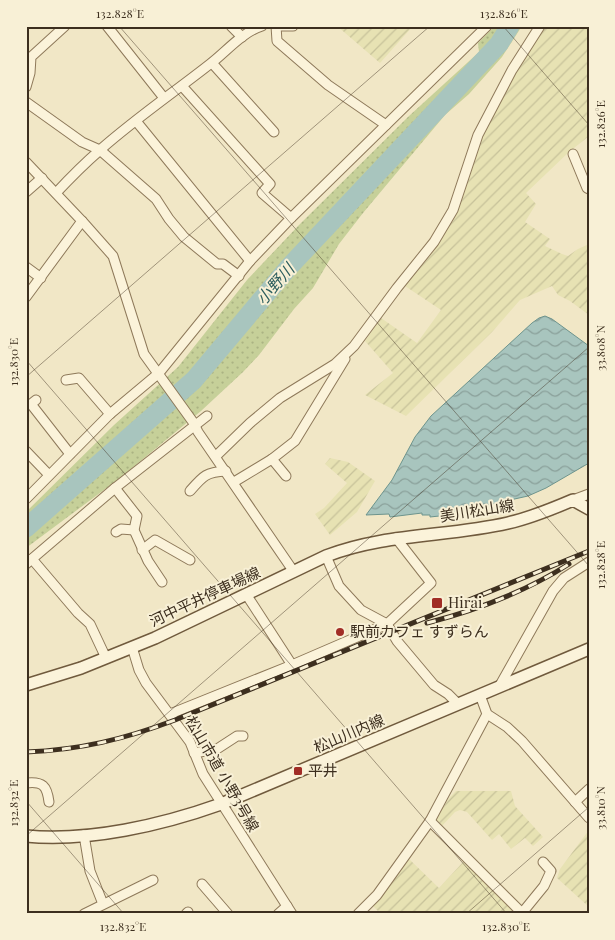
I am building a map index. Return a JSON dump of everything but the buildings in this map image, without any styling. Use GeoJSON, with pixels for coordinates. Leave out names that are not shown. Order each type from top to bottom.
{"type":"FeatureCollection","features":[{"type":"Feature","properties":{"kind":"main road"},"geometry":{"type":"LineString","coordinates":[[573,500],[589,509]]}},
{"type":"Feature","properties":{"kind":"main road","name":"美川松山線"},"geometry":{"type":"LineString","coordinates":[[396,538],[508,523],[573,500]]}},
{"type":"Feature","properties":{"kind":"main road","name":"河中平井停車場線"},"geometry":{"type":"LineString","coordinates":[[26,685],[106,658],[155,638],[326,556],[371,542],[396,538]]}},
{"type":"Feature","properties":{"kind":"main road","name":"松山川内線"},"geometry":{"type":"LineString","coordinates":[[26,836],[84,835],[137,827],[189,815],[221,804],[589,649]]}},
{"type":"Feature","properties":{"kind":"street"},"geometry":{"type":"LineString","coordinates":[[26,87],[30,73],[30,57],[65,26]]}},
{"type":"Feature","properties":{"kind":"street"},"geometry":{"type":"LineString","coordinates":[[107,26],[164,98]]}},
{"type":"Feature","properties":{"kind":"street"},"geometry":{"type":"LineString","coordinates":[[231,26],[242,37]]}},
{"type":"Feature","properties":{"kind":"street"},"geometry":{"type":"LineString","coordinates":[[56,192],[100,150],[164,98],[212,63],[242,37],[262,26]]}},
{"type":"Feature","properties":{"kind":"street"},"geometry":{"type":"LineString","coordinates":[[293,26],[277,26],[277,41],[328,84],[386,125]]}},
{"type":"Feature","properties":{"kind":"street"},"geometry":{"type":"LineString","coordinates":[[26,498],[110,414],[160,374],[240,276],[250,261],[291,218],[487,26]]}},
{"type":"Feature","properties":{"kind":"street"},"geometry":{"type":"LineString","coordinates":[[234,482],[272,459],[295,441],[327,386],[354,346],[434,242],[453,210],[478,135],[512,70],[540,26]]}},
{"type":"Feature","properties":{"kind":"street"},"geometry":{"type":"LineString","coordinates":[[212,63],[274,132]]}},
{"type":"Feature","properties":{"kind":"street"},"geometry":{"type":"LineString","coordinates":[[182,86],[270,184],[262,193],[291,218]]}},
{"type":"Feature","properties":{"kind":"street"},"geometry":{"type":"LineString","coordinates":[[26,102],[82,142],[100,150],[156,199],[184,237],[217,264],[223,264],[240,276]]}},
{"type":"Feature","properties":{"kind":"street"},"geometry":{"type":"LineString","coordinates":[[136,121],[250,261]]}},
{"type":"Feature","properties":{"kind":"street"},"geometry":{"type":"LineString","coordinates":[[573,154],[589,189]]}},
{"type":"Feature","properties":{"kind":"street"},"geometry":{"type":"LineString","coordinates":[[26,162],[56,192],[113,256],[144,354],[160,374],[294,572]]}},
{"type":"Feature","properties":{"kind":"street"},"geometry":{"type":"LineString","coordinates":[[26,192],[42,178]]}},
{"type":"Feature","properties":{"kind":"street"},"geometry":{"type":"LineString","coordinates":[[26,297],[82,221]]}},
{"type":"Feature","properties":{"kind":"street"},"geometry":{"type":"LineString","coordinates":[[26,267],[41,278]]}},
{"type":"Feature","properties":{"kind":"street"},"geometry":{"type":"LineString","coordinates":[[216,456],[250,423],[280,398],[335,364],[354,346]]}},
{"type":"Feature","properties":{"kind":"street"},"geometry":{"type":"LineString","coordinates":[[66,380],[79,378],[110,414]]}},
{"type":"Feature","properties":{"kind":"street"},"geometry":{"type":"LineString","coordinates":[[36,400],[31,404],[70,454]]}},
{"type":"Feature","properties":{"kind":"street"},"geometry":{"type":"LineString","coordinates":[[106,658],[90,624],[29,562],[115,488],[194,424],[207,416]]}},
{"type":"Feature","properties":{"kind":"street"},"geometry":{"type":"LineString","coordinates":[[26,451],[49,475]]}},
{"type":"Feature","properties":{"kind":"street"},"geometry":{"type":"LineString","coordinates":[[272,459],[286,476]]}},
{"type":"Feature","properties":{"kind":"street"},"geometry":{"type":"LineString","coordinates":[[190,491],[204,475],[226,471]]}},
{"type":"Feature","properties":{"kind":"street"},"geometry":{"type":"LineString","coordinates":[[115,488],[137,516],[134,530],[142,550],[162,582]]}},
{"type":"Feature","properties":{"kind":"street"},"geometry":{"type":"LineString","coordinates":[[573,500],[589,494]]}},
{"type":"Feature","properties":{"kind":"street"},"geometry":{"type":"LineString","coordinates":[[116,532],[121,528],[134,530]]}},
{"type":"Feature","properties":{"kind":"street"},"geometry":{"type":"LineString","coordinates":[[170,714],[387,624],[431,583],[396,538]]}},
{"type":"Feature","properties":{"kind":"street"},"geometry":{"type":"LineString","coordinates":[[142,550],[155,540],[190,560]]}},
{"type":"Feature","properties":{"kind":"street"},"geometry":{"type":"LineString","coordinates":[[326,556],[339,586],[362,610],[387,624],[397,642],[434,685],[448,694],[458,704]]}},
{"type":"Feature","properties":{"kind":"street"},"geometry":{"type":"LineString","coordinates":[[500,686],[553,591],[564,578],[589,562]]}},
{"type":"Feature","properties":{"kind":"street"},"geometry":{"type":"LineString","coordinates":[[246,594],[292,665]]}},
{"type":"Feature","properties":{"kind":"street","name":"松山市道 小野3号線"},"geometry":{"type":"LineString","coordinates":[[132,647],[139,670],[146,683],[190,742],[203,774],[292,914]]}},
{"type":"Feature","properties":{"kind":"street"},"geometry":{"type":"LineString","coordinates":[[480,695],[487,714],[507,727],[522,741],[589,818]]}},
{"type":"Feature","properties":{"kind":"street"},"geometry":{"type":"LineString","coordinates":[[358,914],[376,895],[430,822],[487,714]]}},
{"type":"Feature","properties":{"kind":"street"},"geometry":{"type":"LineString","coordinates":[[194,754],[217,749],[237,736],[244,736]]}},
{"type":"Feature","properties":{"kind":"street"},"geometry":{"type":"LineString","coordinates":[[26,783],[35,782],[42,785],[46,790],[48,802]]}},
{"type":"Feature","properties":{"kind":"street"},"geometry":{"type":"LineString","coordinates":[[574,802],[589,790]]}},
{"type":"Feature","properties":{"kind":"street"},"geometry":{"type":"LineString","coordinates":[[430,822],[523,913],[544,886],[551,872],[542,862]]}},
{"type":"Feature","properties":{"kind":"street"},"geometry":{"type":"LineString","coordinates":[[84,835],[90,871],[103,904]]}},
{"type":"Feature","properties":{"kind":"street"},"geometry":{"type":"LineString","coordinates":[[84,914],[152,880]]}},
{"type":"Feature","properties":{"kind":"street"},"geometry":{"type":"LineString","coordinates":[[202,884],[228,914]]}},
{"type":"Feature","properties":{"kind":"street"},"geometry":{"type":"LineString","coordinates":[[220,905],[227,898]]}},
{"type":"Feature","properties":{"kind":"street"},"geometry":{"type":"LineString","coordinates":[[278,914],[287,906]]}},
{"type":"Feature","properties":{"kind":"shaded area"},"geometry":{"type":"Polygon","coordinates":[[[337,26],[413,26],[380,63],[337,26]]]}},
{"type":"Feature","properties":{"kind":"shaded area"},"geometry":{"type":"Polygon","coordinates":[[[545,26],[589,26],[589,136],[569,152],[526,193],[536,204],[525,222],[550,239],[545,246],[562,254],[568,256],[589,244],[589,315],[558,295],[552,286],[520,300],[492,332],[406,416],[365,395],[393,373],[365,341],[381,318],[417,343],[441,310],[405,286],[436,248],[454,219],[488,122],[545,26]]]}},
{"type":"Feature","properties":{"kind":"shaded area"},"geometry":{"type":"Polygon","coordinates":[[[330,458],[348,462],[375,481],[357,512],[330,535],[315,514],[324,508],[347,483],[325,464],[330,458]]]}},
{"type":"Feature","properties":{"kind":"shaded area"},"geometry":{"type":"Polygon","coordinates":[[[456,791],[511,791],[515,806],[543,837],[533,846],[525,838],[511,849],[499,834],[492,840],[467,812],[460,810],[455,812],[441,827],[436,819],[449,798],[456,791]]]}},
{"type":"Feature","properties":{"kind":"shaded area"},"geometry":{"type":"Polygon","coordinates":[[[589,830],[589,907],[557,878],[560,869],[589,830]]]}},
{"type":"Feature","properties":{"kind":"shaded area"},"geometry":{"type":"Polygon","coordinates":[[[408,858],[439,888],[465,860],[519,914],[381,914],[372,905],[408,858]]]}},
{"type":"Feature","properties":{"kind":"green space"},"geometry":{"type":"Polygon","coordinates":[[[495,26],[522,26],[502,57],[469,94],[445,115],[363,213],[339,244],[313,288],[294,309],[259,355],[201,411],[120,478],[26,548],[26,512],[114,425],[178,367],[247,280],[299,225],[409,116],[479,52],[478,43],[495,26]]]}},
{"type":"Feature","properties":{"kind":"water"},"geometry":{"type":"Polygon","coordinates":[[[545,316],[589,346],[589,463],[546,488],[528,496],[461,511],[458,514],[430,517],[430,515],[422,515],[422,513],[390,517],[389,514],[366,515],[392,480],[415,437],[431,416],[532,323],[545,316]]]}},
{"type":"Feature","properties":{"kind":"waterway","name":"小野川"},"geometry":{"type":"LineString","coordinates":[[26,528],[194,380],[288,268],[499,44],[510,26]]}},
{"type":"Feature","properties":{"kind":"railway"},"geometry":{"type":"LineString","coordinates":[[26,752],[84,746],[156,727],[589,551]]}},
{"type":"Feature","properties":{"kind":"railway"},"geometry":{"type":"LineString","coordinates":[[427,623],[464,612],[518,592],[569,564]]}},
{"type":"Feature","properties":{"kind":"place","name":"Hirai"},"geometry":{"type":"Point","coordinates":[437,603]}},
{"type":"Feature","properties":{"kind":"place","name":"駅前カフェ すずらん"},"geometry":{"type":"Point","coordinates":[340,632]}},
{"type":"Feature","properties":{"kind":"place","name":"平井"},"geometry":{"type":"Point","coordinates":[298,771]}}]}
